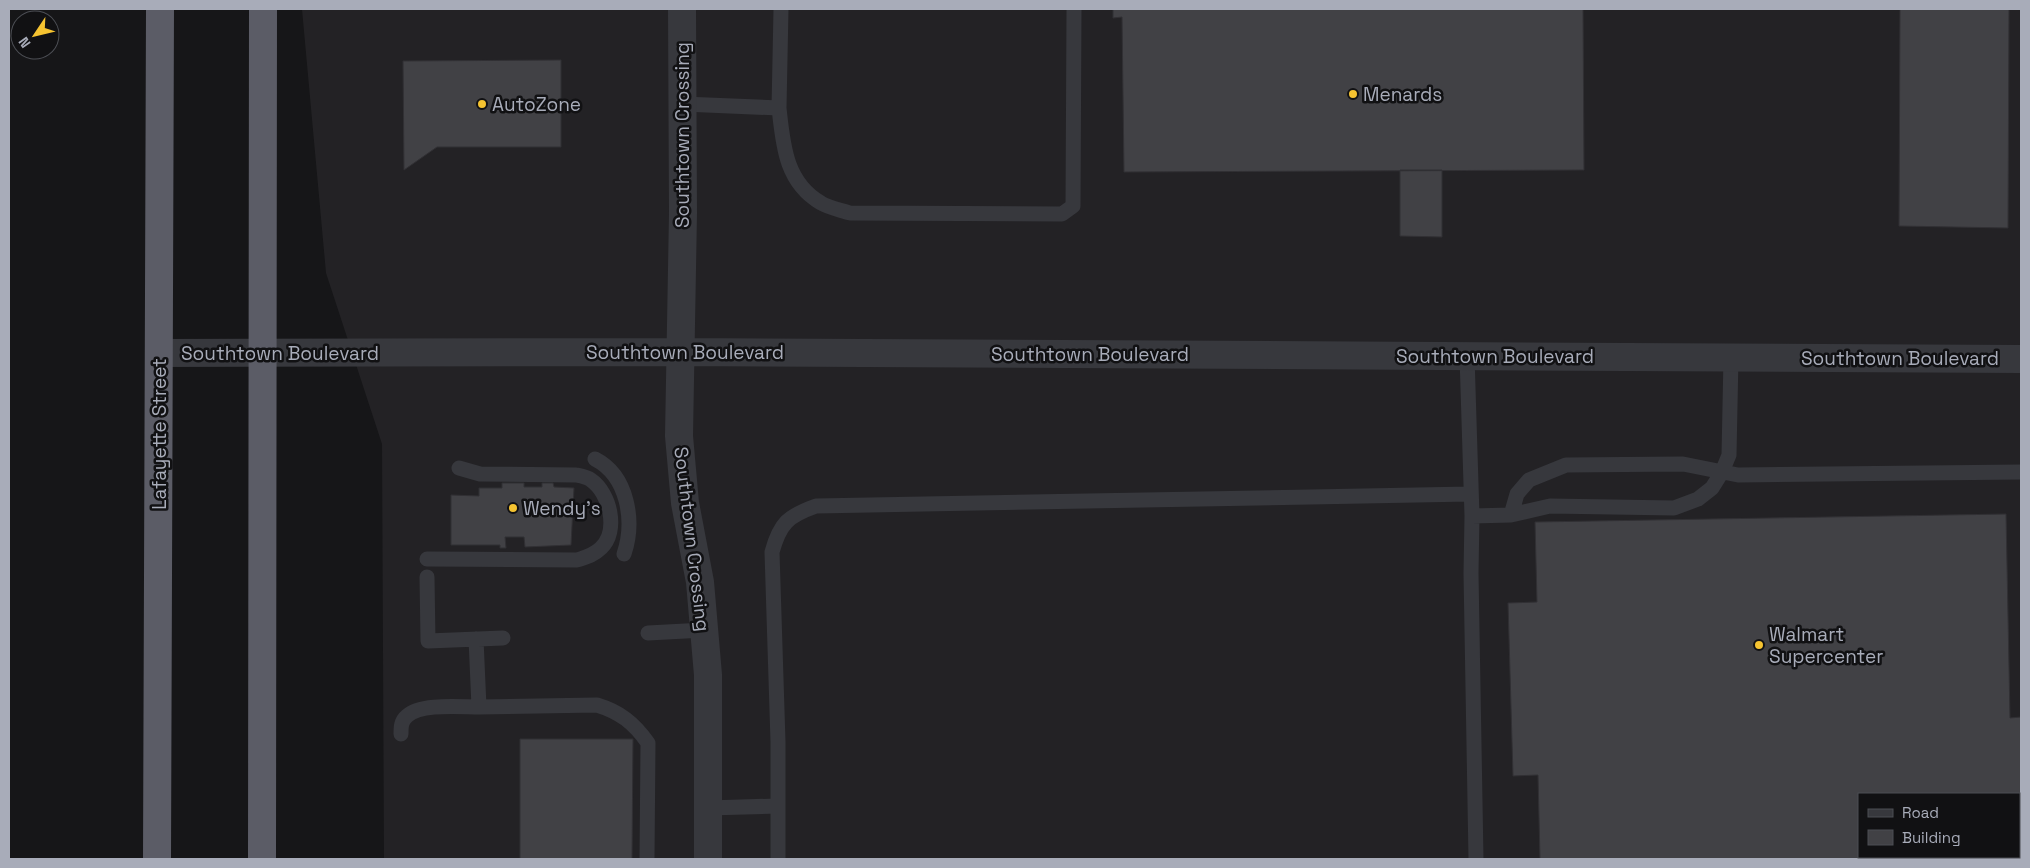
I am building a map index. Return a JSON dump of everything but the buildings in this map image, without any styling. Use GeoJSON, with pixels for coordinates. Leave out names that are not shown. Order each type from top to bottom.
{"type":"FeatureCollection","features":[{"type":"Feature","properties":{"kind":"highway","name":"Lafayette Street"},"geometry":{"type":"LineString","coordinates":[[157,859],[160,9]]}},
{"type":"Feature","properties":{"kind":"highway"},"geometry":{"type":"LineString","coordinates":[[262,859],[263,9]]}},
{"type":"Feature","properties":{"kind":"street","name":"Southtown Crossing"},"geometry":{"type":"LineString","coordinates":[[682,9],[683,104],[679,436],[685,503],[700,582],[708,676],[708,859]]}},
{"type":"Feature","properties":{"kind":"street","name":"Southtown Boulevard"},"geometry":{"type":"LineString","coordinates":[[159,353],[681,352],[2021,359]]}},
{"type":"Feature","properties":{"kind":"lane"},"geometry":{"type":"LineString","coordinates":[[781,9],[779,108],[784,157],[799,185],[821,204],[850,213],[1062,214],[1073,206],[1074,9]]}},
{"type":"Feature","properties":{"kind":"lane"},"geometry":{"type":"LineString","coordinates":[[683,104],[779,108]]}},
{"type":"Feature","properties":{"kind":"lane"},"geometry":{"type":"LineString","coordinates":[[1467,356],[1472,516],[1471,573],[1476,859]]}},
{"type":"Feature","properties":{"kind":"lane"},"geometry":{"type":"LineString","coordinates":[[1472,516],[1511,515],[1550,506],[1674,508],[1698,499],[1712,488],[1722,472],[1729,455],[1731,357]]}},
{"type":"Feature","properties":{"kind":"lane"},"geometry":{"type":"LineString","coordinates":[[595,459],[614,472],[626,503],[629,523],[628,540],[624,554]]}},
{"type":"Feature","properties":{"kind":"lane"},"geometry":{"type":"LineString","coordinates":[[1511,515],[1517,494],[1529,480],[1566,465],[1683,464],[1738,475],[2021,472]]}},
{"type":"Feature","properties":{"kind":"lane"},"geometry":{"type":"LineString","coordinates":[[427,560],[577,560],[594,554],[608,538],[610,514],[607,502],[600,488],[590,478],[576,475],[480,474],[459,468]]}},
{"type":"Feature","properties":{"kind":"lane"},"geometry":{"type":"LineString","coordinates":[[778,859],[778,742],[772,552],[777,532],[793,514],[816,506],[1470,494]]}},
{"type":"Feature","properties":{"kind":"lane"},"geometry":{"type":"LineString","coordinates":[[427,577],[428,641],[503,638]]}},
{"type":"Feature","properties":{"kind":"lane"},"geometry":{"type":"LineString","coordinates":[[648,633],[704,630]]}},
{"type":"Feature","properties":{"kind":"lane"},"geometry":{"type":"LineString","coordinates":[[476,639],[479,707]]}},
{"type":"Feature","properties":{"kind":"lane"},"geometry":{"type":"LineString","coordinates":[[401,734],[402,723],[407,716],[422,708],[597,705],[616,710],[639,729],[648,743],[647,859]]}},
{"type":"Feature","properties":{"kind":"lane"},"geometry":{"type":"LineString","coordinates":[[708,808],[777,806]]}},
{"type":"Feature","properties":{"kind":"shaded area"},"geometry":{"type":"Polygon","coordinates":[[[302,9],[2021,9],[2021,859],[384,859],[382,444],[326,273],[302,9]]]}},
{"type":"Feature","properties":{"kind":"place","name":"Menards"},"geometry":{"type":"Point","coordinates":[1353,94]}},
{"type":"Feature","properties":{"kind":"place","name":"AutoZone"},"geometry":{"type":"Point","coordinates":[482,104]}},
{"type":"Feature","properties":{"kind":"place","name":"Wendy's"},"geometry":{"type":"Point","coordinates":[513,508]}},
{"type":"Feature","properties":{"kind":"place","name":"Walmart Supercenter"},"geometry":{"type":"Point","coordinates":[1759,645]}}]}
